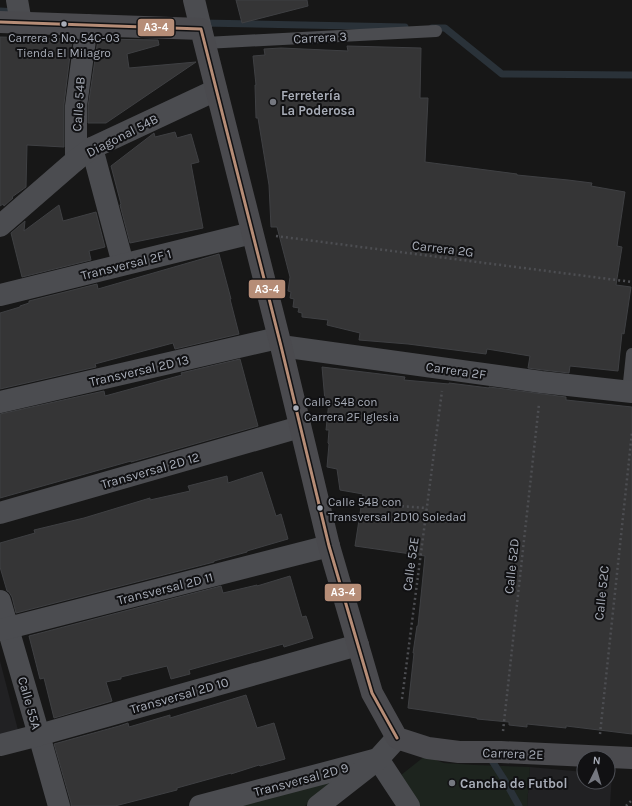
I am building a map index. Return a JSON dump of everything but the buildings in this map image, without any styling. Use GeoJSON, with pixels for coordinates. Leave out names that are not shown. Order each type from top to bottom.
{"type":"FeatureCollection","features":[{"type":"Feature","properties":{"kind":"street"},"geometry":{"type":"LineString","coordinates":[[10,22],[17,0]]}},
{"type":"Feature","properties":{"kind":"street"},"geometry":{"type":"LineString","coordinates":[[194,0],[280,342],[329,546],[372,693],[397,738],[378,759],[318,806]]}},
{"type":"Feature","properties":{"kind":"street","name":"Carrera 3"},"geometry":{"type":"LineString","coordinates":[[10,22],[87,25],[203,36]]}},
{"type":"Feature","properties":{"kind":"street","name":"Calle 54B"},"geometry":{"type":"LineString","coordinates":[[87,25],[76,106],[84,154],[123,264]]}},
{"type":"Feature","properties":{"kind":"street","name":"Diagonal 54B"},"geometry":{"type":"LineString","coordinates":[[0,226],[84,154],[216,90]]}},
{"type":"Feature","properties":{"kind":"street","name":"Transversal 2F 1"},"geometry":{"type":"LineString","coordinates":[[0,295],[252,233]]}},
{"type":"Feature","properties":{"kind":"street","name":"Carrera 2F"},"geometry":{"type":"LineString","coordinates":[[280,342],[541,382],[630,392]]}},
{"type":"Feature","properties":{"kind":"street","name":"Transversal 2D 13"},"geometry":{"type":"LineString","coordinates":[[0,402],[280,342]]}},
{"type":"Feature","properties":{"kind":"street","name":"Transversal 2D 12"},"geometry":{"type":"LineString","coordinates":[[0,513],[300,427]]}},
{"type":"Feature","properties":{"kind":"street","name":"Transversal 2D 11"},"geometry":{"type":"LineString","coordinates":[[4,629],[329,546]]}},
{"type":"Feature","properties":{"kind":"street","name":"Calle 55A"},"geometry":{"type":"LineString","coordinates":[[0,601],[4,629],[39,735],[59,806]]}},
{"type":"Feature","properties":{"kind":"street","name":"Transversal 2D 10"},"geometry":{"type":"LineString","coordinates":[[0,745],[358,645]]}},
{"type":"Feature","properties":{"kind":"street","name":"Carrera 2E"},"geometry":{"type":"LineString","coordinates":[[397,738],[428,748],[460,752],[576,755]]}},
{"type":"Feature","properties":{"kind":"street","name":"Carrera 2E"},"geometry":{"type":"LineString","coordinates":[[616,757],[632,758]]}},
{"type":"Feature","properties":{"kind":"street"},"geometry":{"type":"LineString","coordinates":[[378,759],[409,806]]}},
{"type":"Feature","properties":{"kind":"street","name":"Transversal 2D 9"},"geometry":{"type":"LineString","coordinates":[[200,806],[378,759]]}},
{"type":"Feature","properties":{"kind":"lane","name":"Carrera 3"},"geometry":{"type":"LineString","coordinates":[[203,36],[436,31]]}},
{"type":"Feature","properties":{"kind":"lane"},"geometry":{"type":"LineString","coordinates":[[630,392],[632,354]]}},
{"type":"Feature","properties":{"kind":"path","name":"Carrera 2G"},"geometry":{"type":"LineString","coordinates":[[252,233],[632,282]]}},
{"type":"Feature","properties":{"kind":"path","name":"Calle 52E"},"geometry":{"type":"LineString","coordinates":[[397,738],[445,368]]}},
{"type":"Feature","properties":{"kind":"path","name":"Calle 52D"},"geometry":{"type":"LineString","coordinates":[[501,752],[541,382]]}},
{"type":"Feature","properties":{"kind":"path","name":"Calle 52C"},"geometry":{"type":"LineString","coordinates":[[598,750],[632,432]]}},
{"type":"Feature","properties":{"kind":"path"},"geometry":{"type":"LineString","coordinates":[[318,500],[427,508]]}},
{"type":"Feature","properties":{"kind":"path"},"geometry":{"type":"LineString","coordinates":[[626,806],[632,800]]}},
{"type":"Feature","properties":{"kind":"shaded area"},"geometry":{"type":"Polygon","coordinates":[[[0,661],[18,730],[0,735],[0,661]]]}},
{"type":"Feature","properties":{"kind":"shaded area"},"geometry":{"type":"Polygon","coordinates":[[[425,756],[444,763],[530,767],[527,806],[414,806],[396,779],[425,756]]]}},
{"type":"Feature","properties":{"kind":"shaded area"},"geometry":{"type":"Polygon","coordinates":[[[530,767],[576,771],[576,790],[611,790],[610,806],[527,806],[530,767]]]}},
{"type":"Feature","properties":{"kind":"shaded area"},"geometry":{"type":"Polygon","coordinates":[[[338,778],[305,806],[237,806],[338,778]]]}},
{"type":"Feature","properties":{"kind":"waterway"},"geometry":{"type":"LineString","coordinates":[[0,11],[16,12]]}},
{"type":"Feature","properties":{"kind":"waterway"},"geometry":{"type":"LineString","coordinates":[[202,23],[405,27]]}},
{"type":"Feature","properties":{"kind":"waterway"},"geometry":{"type":"LineString","coordinates":[[432,28],[445,28],[502,74],[632,75]]}},
{"type":"Feature","properties":{"kind":"waterway"},"geometry":{"type":"LineString","coordinates":[[489,756],[519,806]]}},
{"type":"Feature","properties":{"kind":"transit line","name":"A3-4"},"geometry":{"type":"LineString","coordinates":[[0,22],[201,29],[281,346],[329,546],[372,693],[397,738]]}},
{"type":"Feature","properties":{"kind":"place","name":"Carrera 3 No. 54C-03 Tienda El Milagro"},"geometry":{"type":"Point","coordinates":[64,24]}},
{"type":"Feature","properties":{"kind":"place","name":"Ferretería La Poderosa"},"geometry":{"type":"Point","coordinates":[273,102]}},
{"type":"Feature","properties":{"kind":"place","name":"Calle 54B con Carrera 2F Iglesia"},"geometry":{"type":"Point","coordinates":[296,408]}},
{"type":"Feature","properties":{"kind":"place","name":"Calle 54B con Transversal 2D10 Soledad"},"geometry":{"type":"Point","coordinates":[320,508]}},
{"type":"Feature","properties":{"kind":"place","name":"Cancha de Futbol"},"geometry":{"type":"Point","coordinates":[452,783]}}]}
